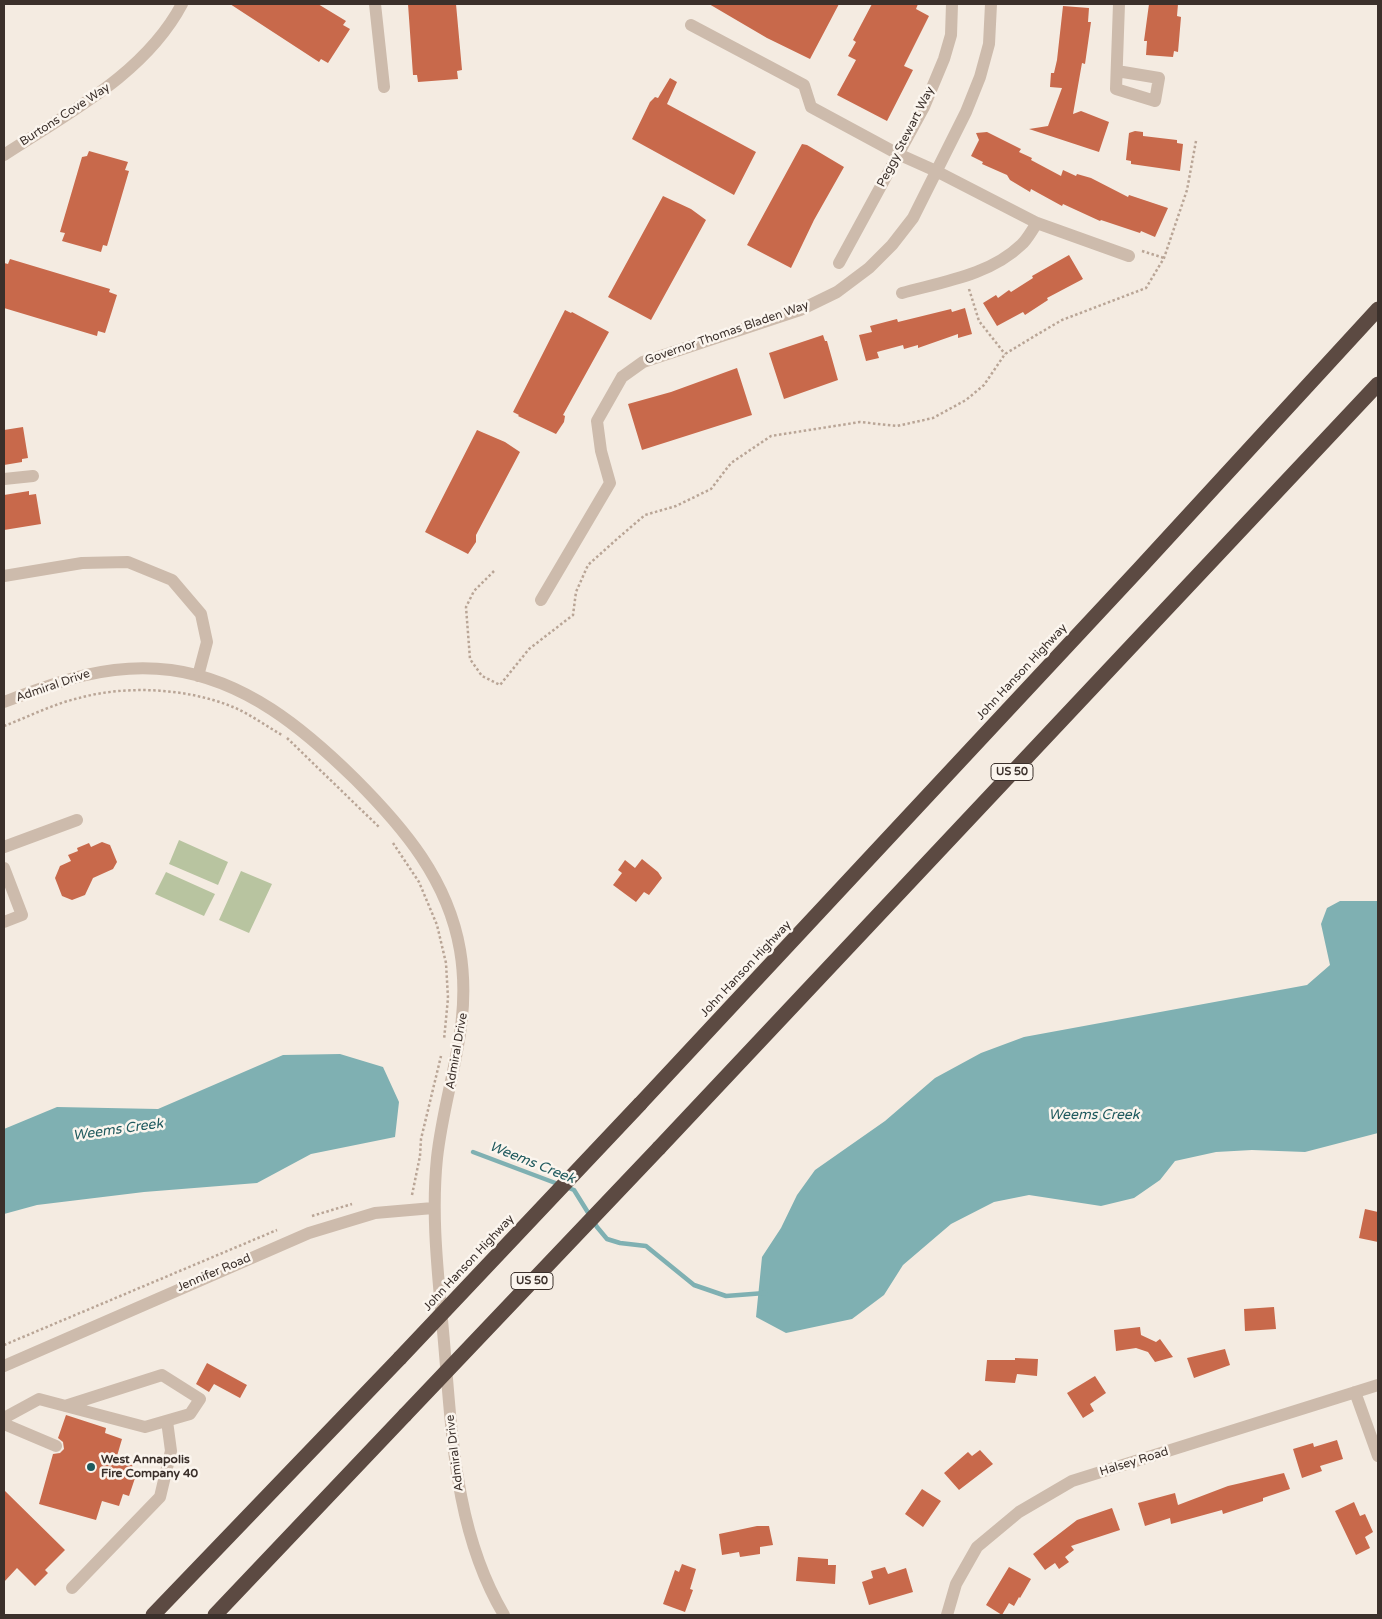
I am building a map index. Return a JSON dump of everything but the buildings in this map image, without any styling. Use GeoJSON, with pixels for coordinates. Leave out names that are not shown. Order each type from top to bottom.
{"type":"FeatureCollection","features":[{"type":"Feature","properties":{"kind":"highway"},"geometry":{"type":"LineString","coordinates":[[1355,336],[1378,309]]}},
{"type":"Feature","properties":{"kind":"highway"},"geometry":{"type":"LineString","coordinates":[[1355,336],[1378,315]]}},
{"type":"Feature","properties":{"kind":"highway","name":"John Hanson Highway"},"geometry":{"type":"LineString","coordinates":[[153,1615],[640,1104],[1355,336]]}},
{"type":"Feature","properties":{"kind":"highway","name":"US 50"},"geometry":{"type":"LineString","coordinates":[[215,1615],[659,1148],[1378,384]]}},
{"type":"Feature","properties":{"kind":"street","name":"Burtons Cove Way"},"geometry":{"type":"LineString","coordinates":[[4,155],[115,83],[170,25],[182,4]]}},
{"type":"Feature","properties":{"kind":"street"},"geometry":{"type":"LineString","coordinates":[[375,4],[384,87]]}},
{"type":"Feature","properties":{"kind":"street","name":"Peggy Stewart Way"},"geometry":{"type":"LineString","coordinates":[[839,263],[924,107],[944,59],[951,35],[952,4]]}},
{"type":"Feature","properties":{"kind":"street","name":"Governor Thomas Bladen Way"},"geometry":{"type":"LineString","coordinates":[[541,600],[610,483],[601,451],[597,421],[622,376],[643,362],[800,310],[838,292],[870,268],[892,245],[913,218],[966,112],[980,77],[989,44],[991,4]]}},
{"type":"Feature","properties":{"kind":"street"},"geometry":{"type":"LineString","coordinates":[[1117,71],[1119,4]]}},
{"type":"Feature","properties":{"kind":"street"},"geometry":{"type":"LineString","coordinates":[[691,25],[804,85],[811,107],[898,154],[936,171],[1037,223],[1130,256]]}},
{"type":"Feature","properties":{"kind":"street"},"geometry":{"type":"LineString","coordinates":[[902,292],[965,275],[994,264],[1022,245],[1037,223]]}},
{"type":"Feature","properties":{"kind":"street"},"geometry":{"type":"LineString","coordinates":[[4,479],[33,476]]}},
{"type":"Feature","properties":{"kind":"street"},"geometry":{"type":"LineString","coordinates":[[4,576],[82,563],[128,562],[172,580],[201,614],[207,642],[198,676]]}},
{"type":"Feature","properties":{"kind":"street","name":"Admiral Drive"},"geometry":{"type":"LineString","coordinates":[[4,702],[59,681],[100,670],[148,668],[198,676],[222,684],[262,703],[321,746],[401,828],[426,862],[446,901],[460,948],[465,1003],[460,1042],[438,1150],[433,1208],[453,1437],[461,1497],[477,1560],[504,1615]]}},
{"type":"Feature","properties":{"kind":"street"},"geometry":{"type":"LineString","coordinates":[[4,847],[76,820]]}},
{"type":"Feature","properties":{"kind":"street"},"geometry":{"type":"LineString","coordinates":[[4,868],[22,915],[4,922]]}},
{"type":"Feature","properties":{"kind":"street","name":"Jennifer Road"},"geometry":{"type":"LineString","coordinates":[[4,1366],[166,1294],[334,1224],[375,1213],[433,1208]]}},
{"type":"Feature","properties":{"kind":"street"},"geometry":{"type":"LineString","coordinates":[[4,1418],[39,1399],[65,1406],[146,1427],[190,1414],[200,1399],[162,1375],[65,1406]]}},
{"type":"Feature","properties":{"kind":"street","name":"Halsey Road"},"geometry":{"type":"LineString","coordinates":[[947,1615],[956,1584],[977,1547],[1019,1512],[1072,1481],[1378,1385]]}},
{"type":"Feature","properties":{"kind":"street"},"geometry":{"type":"LineString","coordinates":[[1355,1392],[1378,1456]]}},
{"type":"Feature","properties":{"kind":"street"},"geometry":{"type":"LineString","coordinates":[[72,1588],[160,1497],[171,1451],[167,1421]]}},
{"type":"Feature","properties":{"kind":"street"},"geometry":{"type":"LineString","coordinates":[[4,1424],[56,1446]]}},
{"type":"Feature","properties":{"kind":"path"},"geometry":{"type":"LineString","coordinates":[[494,571],[474,591],[466,607],[466,617],[470,659],[482,676],[500,685],[528,650],[573,615],[576,592],[588,565],[645,515],[676,506],[711,490],[731,463],[771,436],[860,422],[897,426],[933,418],[966,400],[984,384],[1005,354],[1062,320],[1146,288],[1164,258],[1187,190],[1196,141]]}},
{"type":"Feature","properties":{"kind":"path"},"geometry":{"type":"LineString","coordinates":[[1130,256],[1136,249],[1164,258]]}},
{"type":"Feature","properties":{"kind":"path"},"geometry":{"type":"LineString","coordinates":[[965,275],[979,321],[1005,354]]}},
{"type":"Feature","properties":{"kind":"path"},"geometry":{"type":"LineString","coordinates":[[4,726],[79,698],[116,691],[150,691],[201,698],[233,707],[284,736],[387,834]]}},
{"type":"Feature","properties":{"kind":"path"},"geometry":{"type":"LineString","coordinates":[[392,842],[419,882],[436,925],[446,963],[448,998],[443,1048],[421,1139],[420,1156],[412,1196]]}},
{"type":"Feature","properties":{"kind":"green space"},"geometry":{"type":"Polygon","coordinates":[[[179,840],[228,862],[218,885],[169,864],[179,840]]]}},
{"type":"Feature","properties":{"kind":"green space"},"geometry":{"type":"Polygon","coordinates":[[[241,871],[272,884],[249,933],[219,920],[241,871]]]}},
{"type":"Feature","properties":{"kind":"green space"},"geometry":{"type":"Polygon","coordinates":[[[166,872],[215,894],[204,916],[155,894],[166,872]]]}},
{"type":"Feature","properties":{"kind":"water","name":"Weems Creek"},"geometry":{"type":"Polygon","coordinates":[[[1340,901],[1378,901],[1378,1133],[1305,1152],[1252,1150],[1216,1152],[1175,1161],[1160,1180],[1134,1198],[1101,1206],[1029,1195],[994,1202],[951,1224],[903,1265],[884,1295],[852,1319],[786,1333],[756,1317],[762,1257],[781,1228],[797,1195],[815,1170],[885,1121],[935,1078],[981,1053],[1024,1037],[1307,985],[1330,965],[1321,924],[1327,908],[1340,901]]]}},
{"type":"Feature","properties":{"kind":"water"},"geometry":{"type":"Polygon","coordinates":[[[340,1054],[383,1067],[399,1102],[395,1137],[311,1154],[257,1183],[144,1192],[37,1205],[4,1214],[4,1129],[57,1107],[158,1109],[283,1055],[340,1054]]]}},
{"type":"Feature","properties":{"kind":"waterway","name":"Weems Creek"},"geometry":{"type":"LineString","coordinates":[[473,1152],[558,1184]]}},
{"type":"Feature","properties":{"kind":"waterway","name":"Weems Creek"},"geometry":{"type":"LineString","coordinates":[[566,1187],[574,1190],[597,1227],[607,1239],[620,1243],[646,1246],[694,1285],[726,1296],[765,1293]]}},
{"type":"Feature","properties":{"kind":"place","name":"West Annapolis Fire Company 40"},"geometry":{"type":"Point","coordinates":[91,1467]}}]}
